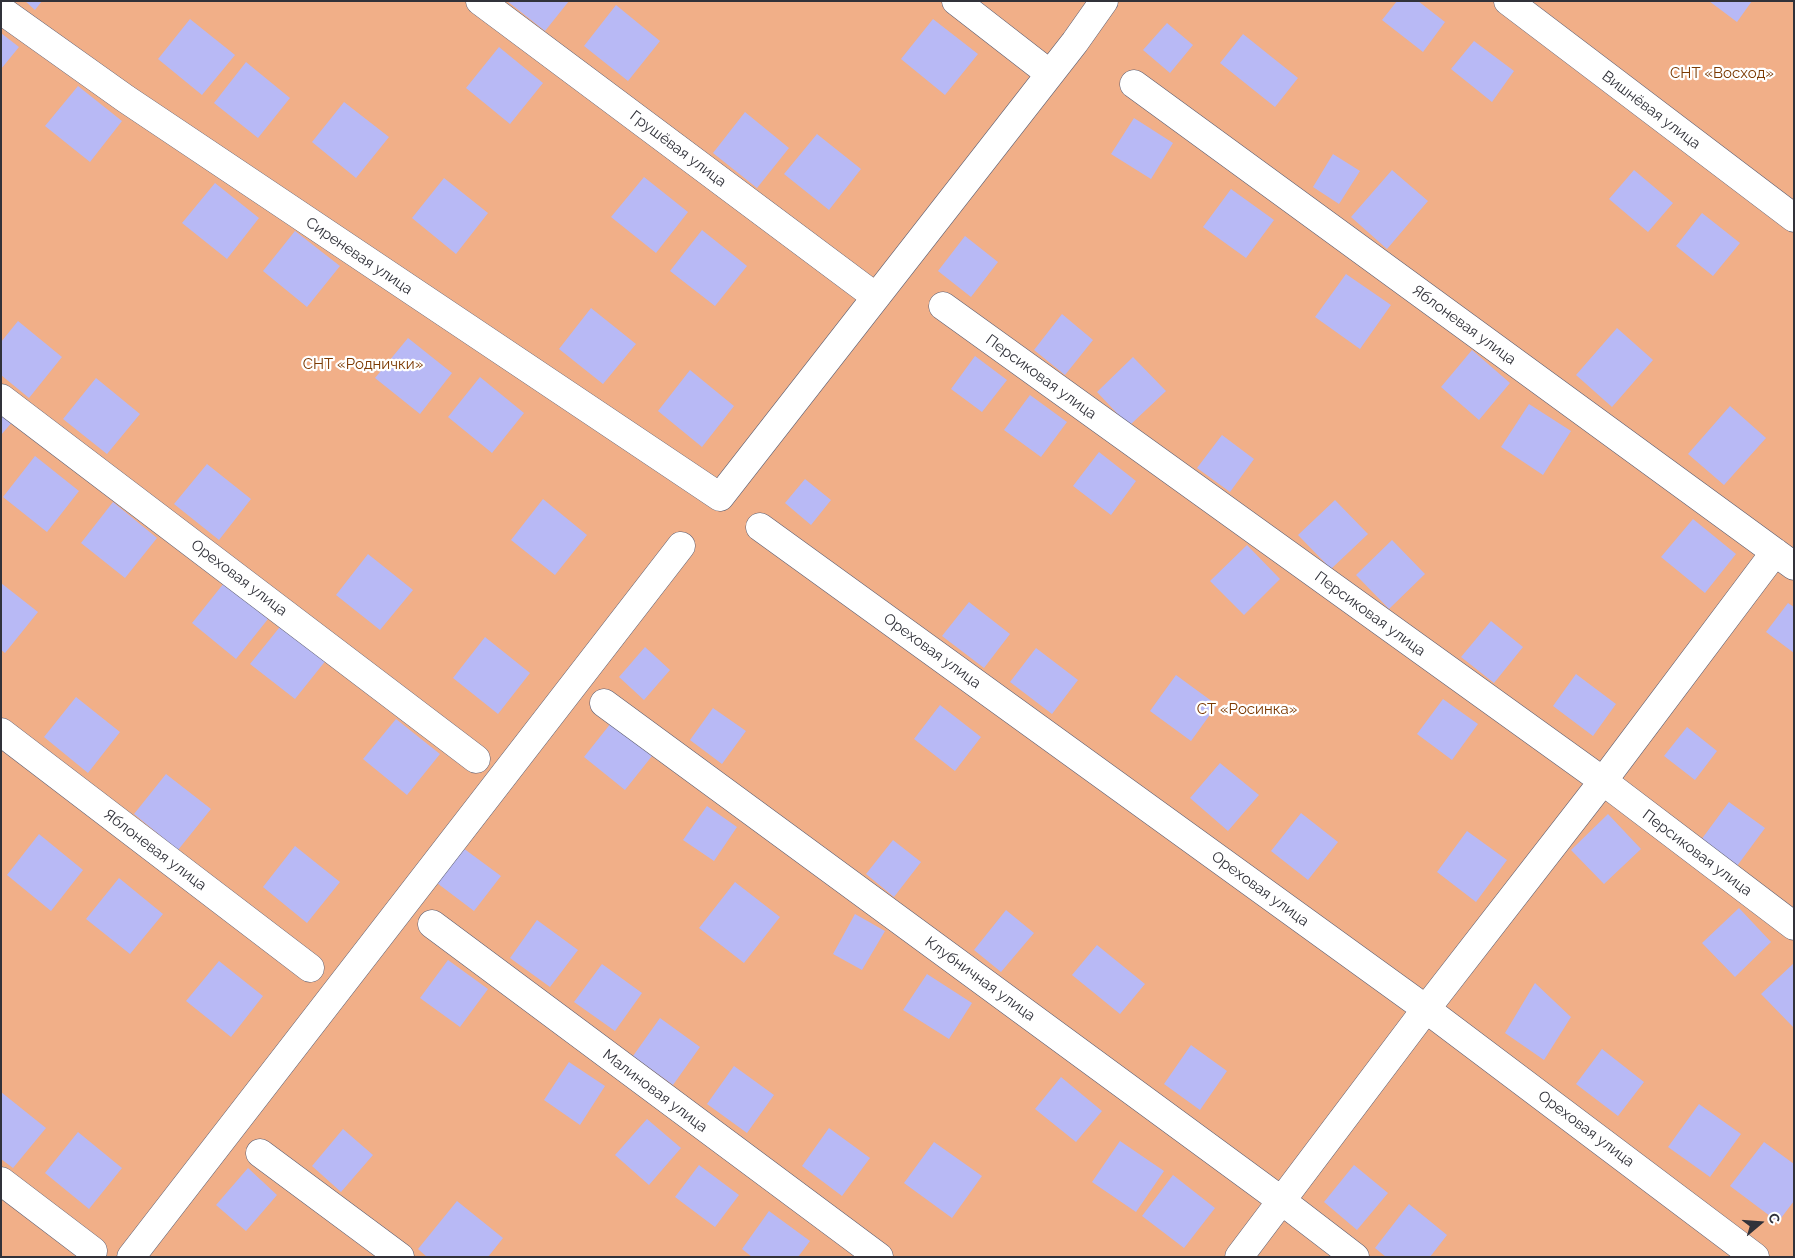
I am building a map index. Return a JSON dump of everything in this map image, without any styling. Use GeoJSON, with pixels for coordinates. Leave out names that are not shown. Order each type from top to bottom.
{"type":"FeatureCollection","features":[{"type":"Feature","properties":{"kind":"street","name":"Грушёвая улица"},"geometry":{"type":"LineString","coordinates":[[480,1],[876,297]]}},
{"type":"Feature","properties":{"kind":"street"},"geometry":{"type":"LineString","coordinates":[[956,1],[1050,74]]}},
{"type":"Feature","properties":{"kind":"street"},"geometry":{"type":"LineString","coordinates":[[876,297],[1050,74],[1104,1]]}},
{"type":"Feature","properties":{"kind":"street","name":"Вишнёвая улица"},"geometry":{"type":"LineString","coordinates":[[1508,1],[1794,218]]}},
{"type":"Feature","properties":{"kind":"street","name":"Сиреневая улица"},"geometry":{"type":"LineString","coordinates":[[1,10],[126,99],[720,497],[876,297]]}},
{"type":"Feature","properties":{"kind":"street","name":"Яблоневая улица"},"geometry":{"type":"LineString","coordinates":[[1134,84],[1784,559]]}},
{"type":"Feature","properties":{"kind":"street","name":"Персиковая улица"},"geometry":{"type":"LineString","coordinates":[[943,306],[1602,781],[1794,926]]}},
{"type":"Feature","properties":{"kind":"street","name":"Ореховая улица"},"geometry":{"type":"LineString","coordinates":[[1,398],[476,759]]}},
{"type":"Feature","properties":{"kind":"street","name":"Ореховая улица"},"geometry":{"type":"LineString","coordinates":[[760,527],[1426,1009],[1755,1257]]}},
{"type":"Feature","properties":{"kind":"street"},"geometry":{"type":"LineString","coordinates":[[131,1257],[681,546]]}},
{"type":"Feature","properties":{"kind":"street"},"geometry":{"type":"LineString","coordinates":[[1239,1257],[1426,1009],[1602,781],[1784,559]]}},
{"type":"Feature","properties":{"kind":"street","name":"Клубничная улица"},"geometry":{"type":"LineString","coordinates":[[604,703],[1282,1201],[1355,1257]]}},
{"type":"Feature","properties":{"kind":"street","name":"Яблоневая улица"},"geometry":{"type":"LineString","coordinates":[[1,732],[310,968]]}},
{"type":"Feature","properties":{"kind":"street","name":"Малиновая улица"},"geometry":{"type":"LineString","coordinates":[[432,924],[879,1257]]}},
{"type":"Feature","properties":{"kind":"street"},"geometry":{"type":"LineString","coordinates":[[260,1152],[400,1257]]}},
{"type":"Feature","properties":{"kind":"street"},"geometry":{"type":"LineString","coordinates":[[1,1181],[93,1251]]}},
{"type":"Feature","properties":{"kind":"green space","name":"СТ «Росинка»"},"geometry":{"type":"Polygon","coordinates":[[[1,1],[1794,1],[1794,1257],[1,1257],[1,1]]]}},
{"type":"Feature","properties":{"kind":"building"},"geometry":{"type":"Polygon","coordinates":[[[25,1],[42,1],[35,10],[25,1]]]}},
{"type":"Feature","properties":{"kind":"building"},"geometry":{"type":"Polygon","coordinates":[[[507,1],[569,1],[545,31],[507,1]]]}},
{"type":"Feature","properties":{"kind":"building"},"geometry":{"type":"Polygon","coordinates":[[[1397,1],[1418,1],[1445,22],[1423,52],[1382,20],[1397,1]]]}},
{"type":"Feature","properties":{"kind":"building"},"geometry":{"type":"Polygon","coordinates":[[[1709,1],[1752,1],[1737,22],[1709,1]]]}},
{"type":"Feature","properties":{"kind":"building"},"geometry":{"type":"Polygon","coordinates":[[[616,5],[660,41],[628,81],[584,46],[616,5]]]}},
{"type":"Feature","properties":{"kind":"building"},"geometry":{"type":"Polygon","coordinates":[[[190,19],[235,55],[202,95],[158,59],[190,19]]]}},
{"type":"Feature","properties":{"kind":"building"},"geometry":{"type":"Polygon","coordinates":[[[933,19],[978,54],[945,95],[901,59],[933,19]]]}},
{"type":"Feature","properties":{"kind":"building"},"geometry":{"type":"Polygon","coordinates":[[[1167,23],[1193,45],[1170,73],[1143,50],[1167,23]]]}},
{"type":"Feature","properties":{"kind":"building"},"geometry":{"type":"Polygon","coordinates":[[[1,33],[19,47],[1,69],[1,33]]]}},
{"type":"Feature","properties":{"kind":"building"},"geometry":{"type":"Polygon","coordinates":[[[1243,34],[1298,78],[1275,107],[1220,63],[1243,34]]]}},
{"type":"Feature","properties":{"kind":"building"},"geometry":{"type":"Polygon","coordinates":[[[1474,41],[1514,71],[1492,102],[1451,69],[1474,41]]]}},
{"type":"Feature","properties":{"kind":"building"},"geometry":{"type":"Polygon","coordinates":[[[499,47],[543,83],[510,124],[466,88],[499,47]]]}},
{"type":"Feature","properties":{"kind":"building"},"geometry":{"type":"Polygon","coordinates":[[[246,62],[290,98],[258,138],[214,103],[246,62]]]}},
{"type":"Feature","properties":{"kind":"building"},"geometry":{"type":"Polygon","coordinates":[[[78,86],[122,121],[90,162],[45,126],[78,86]]]}},
{"type":"Feature","properties":{"kind":"building"},"geometry":{"type":"Polygon","coordinates":[[[344,102],[389,137],[356,178],[312,142],[344,102]]]}},
{"type":"Feature","properties":{"kind":"building"},"geometry":{"type":"Polygon","coordinates":[[[745,112],[789,148],[757,188],[713,153],[745,112]]]}},
{"type":"Feature","properties":{"kind":"building"},"geometry":{"type":"Polygon","coordinates":[[[1134,118],[1173,143],[1151,179],[1111,154],[1134,118]]]}},
{"type":"Feature","properties":{"kind":"building"},"geometry":{"type":"Polygon","coordinates":[[[817,134],[861,169],[829,210],[784,174],[817,134]]]}},
{"type":"Feature","properties":{"kind":"building"},"geometry":{"type":"Polygon","coordinates":[[[1333,154],[1360,171],[1339,204],[1313,187],[1333,154]]]}},
{"type":"Feature","properties":{"kind":"building"},"geometry":{"type":"Polygon","coordinates":[[[1392,170],[1428,201],[1387,249],[1351,217],[1392,170]]]}},
{"type":"Feature","properties":{"kind":"building"},"geometry":{"type":"Polygon","coordinates":[[[1634,170],[1673,203],[1648,232],[1609,199],[1634,170]]]}},
{"type":"Feature","properties":{"kind":"building"},"geometry":{"type":"Polygon","coordinates":[[[644,177],[688,212],[656,253],[611,217],[644,177]]]}},
{"type":"Feature","properties":{"kind":"building"},"geometry":{"type":"Polygon","coordinates":[[[444,178],[488,213],[456,254],[412,218],[444,178]]]}},
{"type":"Feature","properties":{"kind":"building"},"geometry":{"type":"Polygon","coordinates":[[[215,183],[259,218],[227,259],[182,223],[215,183]]]}},
{"type":"Feature","properties":{"kind":"building"},"geometry":{"type":"Polygon","coordinates":[[[1231,189],[1274,220],[1246,258],[1203,227],[1231,189]]]}},
{"type":"Feature","properties":{"kind":"building"},"geometry":{"type":"Polygon","coordinates":[[[1702,213],[1740,243],[1713,276],[1676,246],[1702,213]]]}},
{"type":"Feature","properties":{"kind":"building"},"geometry":{"type":"Polygon","coordinates":[[[702,230],[747,266],[715,306],[670,271],[702,230]]]}},
{"type":"Feature","properties":{"kind":"building"},"geometry":{"type":"Polygon","coordinates":[[[295,231],[340,266],[307,307],[263,271],[295,231]]]}},
{"type":"Feature","properties":{"kind":"building"},"geometry":{"type":"Polygon","coordinates":[[[965,236],[998,262],[971,297],[938,271],[965,236]]]}},
{"type":"Feature","properties":{"kind":"building"},"geometry":{"type":"Polygon","coordinates":[[[1346,274],[1391,305],[1360,349],[1315,317],[1346,274]]]}},
{"type":"Feature","properties":{"kind":"building"},"geometry":{"type":"Polygon","coordinates":[[[591,308],[636,344],[603,384],[559,349],[591,308]]]}},
{"type":"Feature","properties":{"kind":"building"},"geometry":{"type":"Polygon","coordinates":[[[1062,314],[1093,340],[1065,375],[1034,350],[1062,314]]]}},
{"type":"Feature","properties":{"kind":"building"},"geometry":{"type":"Polygon","coordinates":[[[18,321],[62,357],[29,398],[1,375],[1,342],[18,321]]]}},
{"type":"Feature","properties":{"kind":"building"},"geometry":{"type":"Polygon","coordinates":[[[1617,328],[1653,360],[1612,407],[1576,375],[1617,328]]]}},
{"type":"Feature","properties":{"kind":"building"},"geometry":{"type":"Polygon","coordinates":[[[408,338],[452,373],[420,414],[375,378],[408,338]]]}},
{"type":"Feature","properties":{"kind":"building"},"geometry":{"type":"Polygon","coordinates":[[[1472,350],[1510,383],[1479,420],[1441,387],[1472,350]]]}},
{"type":"Feature","properties":{"kind":"building"},"geometry":{"type":"Polygon","coordinates":[[[975,356],[1007,380],[982,412],[951,389],[975,356]]]}},
{"type":"Feature","properties":{"kind":"building"},"geometry":{"type":"Polygon","coordinates":[[[1133,357],[1166,391],[1129,426],[1097,392],[1133,357]]]}},
{"type":"Feature","properties":{"kind":"building"},"geometry":{"type":"Polygon","coordinates":[[[690,370],[734,406],[702,447],[658,411],[690,370]]]}},
{"type":"Feature","properties":{"kind":"building"},"geometry":{"type":"Polygon","coordinates":[[[480,377],[524,413],[492,453],[448,417],[480,377]]]}},
{"type":"Feature","properties":{"kind":"building"},"geometry":{"type":"Polygon","coordinates":[[[96,378],[140,414],[107,454],[63,419],[96,378]]]}},
{"type":"Feature","properties":{"kind":"building"},"geometry":{"type":"Polygon","coordinates":[[[1030,395],[1067,422],[1041,457],[1004,430],[1030,395]]]}},
{"type":"Feature","properties":{"kind":"building"},"geometry":{"type":"Polygon","coordinates":[[[1529,404],[1571,431],[1543,475],[1501,447],[1529,404]]]}},
{"type":"Feature","properties":{"kind":"building"},"geometry":{"type":"Polygon","coordinates":[[[1730,406],[1766,438],[1724,485],[1688,454],[1730,406]]]}},
{"type":"Feature","properties":{"kind":"building"},"geometry":{"type":"Polygon","coordinates":[[[1,410],[14,420],[1,435],[1,410]]]}},
{"type":"Feature","properties":{"kind":"building"},"geometry":{"type":"Polygon","coordinates":[[[1222,435],[1254,459],[1230,492],[1197,468],[1222,435]]]}},
{"type":"Feature","properties":{"kind":"building"},"geometry":{"type":"Polygon","coordinates":[[[1099,452],[1136,481],[1111,515],[1073,486],[1099,452]]]}},
{"type":"Feature","properties":{"kind":"building"},"geometry":{"type":"Polygon","coordinates":[[[35,456],[79,491],[47,532],[3,497],[35,456]]]}},
{"type":"Feature","properties":{"kind":"building"},"geometry":{"type":"Polygon","coordinates":[[[207,464],[251,499],[219,540],[174,504],[207,464]]]}},
{"type":"Feature","properties":{"kind":"building"},"geometry":{"type":"Polygon","coordinates":[[[805,479],[831,500],[811,525],[785,503],[805,479]]]}},
{"type":"Feature","properties":{"kind":"building"},"geometry":{"type":"Polygon","coordinates":[[[543,499],[587,535],[555,575],[511,540],[543,499]]]}},
{"type":"Feature","properties":{"kind":"building"},"geometry":{"type":"Polygon","coordinates":[[[1335,500],[1368,534],[1331,569],[1298,535],[1335,500]]]}},
{"type":"Feature","properties":{"kind":"building"},"geometry":{"type":"Polygon","coordinates":[[[113,502],[157,538],[125,578],[81,543],[113,502]]]}},
{"type":"Feature","properties":{"kind":"building"},"geometry":{"type":"Polygon","coordinates":[[[1693,519],[1736,554],[1705,593],[1661,557],[1693,519]]]}},
{"type":"Feature","properties":{"kind":"building"},"geometry":{"type":"Polygon","coordinates":[[[1392,540],[1425,574],[1389,609],[1356,575],[1392,540]]]}},
{"type":"Feature","properties":{"kind":"building"},"geometry":{"type":"Polygon","coordinates":[[[1247,545],[1280,579],[1244,615],[1210,581],[1247,545]]]}},
{"type":"Feature","properties":{"kind":"building"},"geometry":{"type":"Polygon","coordinates":[[[368,554],[413,590],[380,630],[336,595],[368,554]]]}},
{"type":"Feature","properties":{"kind":"building"},"geometry":{"type":"Polygon","coordinates":[[[1,583],[38,612],[5,653],[1,650],[1,583]]]}},
{"type":"Feature","properties":{"kind":"building"},"geometry":{"type":"Polygon","coordinates":[[[224,583],[268,619],[236,659],[192,623],[224,583]]]}},
{"type":"Feature","properties":{"kind":"building"},"geometry":{"type":"Polygon","coordinates":[[[969,602],[1010,634],[984,668],[942,636],[969,602]]]}},
{"type":"Feature","properties":{"kind":"building"},"geometry":{"type":"Polygon","coordinates":[[[1788,603],[1794,607],[1794,653],[1766,632],[1788,603]]]}},
{"type":"Feature","properties":{"kind":"building"},"geometry":{"type":"Polygon","coordinates":[[[1491,621],[1523,647],[1494,683],[1461,657],[1491,621]]]}},
{"type":"Feature","properties":{"kind":"building"},"geometry":{"type":"Polygon","coordinates":[[[283,623],[327,659],[295,699],[250,664],[283,623]]]}},
{"type":"Feature","properties":{"kind":"building"},"geometry":{"type":"Polygon","coordinates":[[[485,637],[530,673],[498,714],[453,678],[485,637]]]}},
{"type":"Feature","properties":{"kind":"building"},"geometry":{"type":"Polygon","coordinates":[[[645,647],[670,670],[644,700],[619,677],[645,647]]]}},
{"type":"Feature","properties":{"kind":"building"},"geometry":{"type":"Polygon","coordinates":[[[1036,648],[1078,680],[1052,714],[1010,682],[1036,648]]]}},
{"type":"Feature","properties":{"kind":"building"},"geometry":{"type":"Polygon","coordinates":[[[1576,674],[1616,704],[1593,736],[1553,706],[1576,674]]]}},
{"type":"Feature","properties":{"kind":"building"},"geometry":{"type":"Polygon","coordinates":[[[1176,675],[1217,705],[1191,741],[1150,711],[1176,675]]]}},
{"type":"Feature","properties":{"kind":"building"},"geometry":{"type":"Polygon","coordinates":[[[76,697],[120,732],[88,773],[44,737],[76,697]]]}},
{"type":"Feature","properties":{"kind":"building"},"geometry":{"type":"Polygon","coordinates":[[[1443,699],[1478,724],[1452,760],[1417,734],[1443,699]]]}},
{"type":"Feature","properties":{"kind":"building"},"geometry":{"type":"Polygon","coordinates":[[[940,705],[981,737],[955,771],[914,739],[940,705]]]}},
{"type":"Feature","properties":{"kind":"building"},"geometry":{"type":"Polygon","coordinates":[[[713,708],[746,731],[722,764],[690,740],[713,708]]]}},
{"type":"Feature","properties":{"kind":"building"},"geometry":{"type":"Polygon","coordinates":[[[396,719],[440,754],[407,795],[363,759],[396,719]]]}},
{"type":"Feature","properties":{"kind":"building"},"geometry":{"type":"Polygon","coordinates":[[[611,723],[652,756],[625,790],[584,757],[611,723]]]}},
{"type":"Feature","properties":{"kind":"building"},"geometry":{"type":"Polygon","coordinates":[[[1687,727],[1717,751],[1695,780],[1664,756],[1687,727]]]}},
{"type":"Feature","properties":{"kind":"building"},"geometry":{"type":"Polygon","coordinates":[[[1220,763],[1259,795],[1228,831],[1190,798],[1220,763]]]}},
{"type":"Feature","properties":{"kind":"building"},"geometry":{"type":"Polygon","coordinates":[[[166,774],[211,809],[178,850],[134,814],[166,774]]]}},
{"type":"Feature","properties":{"kind":"building"},"geometry":{"type":"Polygon","coordinates":[[[1729,802],[1765,828],[1737,866],[1701,840],[1729,802]]]}},
{"type":"Feature","properties":{"kind":"building"},"geometry":{"type":"Polygon","coordinates":[[[707,806],[737,827],[714,861],[683,840],[707,806]]]}},
{"type":"Feature","properties":{"kind":"building"},"geometry":{"type":"Polygon","coordinates":[[[1301,813],[1338,842],[1308,880],[1271,851],[1301,813]]]}},
{"type":"Feature","properties":{"kind":"building"},"geometry":{"type":"Polygon","coordinates":[[[1608,814],[1641,849],[1604,884],[1571,850],[1608,814]]]}},
{"type":"Feature","properties":{"kind":"building"},"geometry":{"type":"Polygon","coordinates":[[[1467,831],[1507,860],[1476,902],[1437,872],[1467,831]]]}},
{"type":"Feature","properties":{"kind":"building"},"geometry":{"type":"Polygon","coordinates":[[[39,834],[83,870],[51,911],[7,875],[39,834]]]}},
{"type":"Feature","properties":{"kind":"building"},"geometry":{"type":"Polygon","coordinates":[[[893,840],[921,862],[894,897],[866,874],[893,840]]]}},
{"type":"Feature","properties":{"kind":"building"},"geometry":{"type":"Polygon","coordinates":[[[459,845],[501,876],[474,911],[433,880],[459,845]]]}},
{"type":"Feature","properties":{"kind":"building"},"geometry":{"type":"Polygon","coordinates":[[[295,846],[340,882],[307,923],[263,887],[295,846]]]}},
{"type":"Feature","properties":{"kind":"building"},"geometry":{"type":"Polygon","coordinates":[[[119,878],[163,914],[130,954],[86,919],[119,878]]]}},
{"type":"Feature","properties":{"kind":"building"},"geometry":{"type":"Polygon","coordinates":[[[735,882],[780,917],[744,963],[699,928],[735,882]]]}},
{"type":"Feature","properties":{"kind":"building"},"geometry":{"type":"Polygon","coordinates":[[[1739,908],[1771,942],[1735,977],[1702,943],[1739,908]]]}},
{"type":"Feature","properties":{"kind":"building"},"geometry":{"type":"Polygon","coordinates":[[[1006,910],[1034,933],[1001,972],[974,950],[1006,910]]]}},
{"type":"Feature","properties":{"kind":"building"},"geometry":{"type":"Polygon","coordinates":[[[855,914],[885,931],[862,970],[833,954],[855,914]]]}},
{"type":"Feature","properties":{"kind":"building"},"geometry":{"type":"Polygon","coordinates":[[[537,920],[578,950],[550,987],[510,958],[537,920]]]}},
{"type":"Feature","properties":{"kind":"building"},"geometry":{"type":"Polygon","coordinates":[[[1097,945],[1145,984],[1120,1014],[1072,975],[1097,945]]]}},
{"type":"Feature","properties":{"kind":"building"},"geometry":{"type":"Polygon","coordinates":[[[448,960],[488,989],[460,1027],[420,998],[448,960]]]}},
{"type":"Feature","properties":{"kind":"building"},"geometry":{"type":"Polygon","coordinates":[[[219,961],[263,996],[231,1037],[186,1001],[219,961]]]}},
{"type":"Feature","properties":{"kind":"building"},"geometry":{"type":"Polygon","coordinates":[[[1794,963],[1794,1028],[1761,994],[1794,963]]]}},
{"type":"Feature","properties":{"kind":"building"},"geometry":{"type":"Polygon","coordinates":[[[602,964],[642,993],[615,1031],[574,1002],[602,964]]]}},
{"type":"Feature","properties":{"kind":"building"},"geometry":{"type":"Polygon","coordinates":[[[927,974],[972,1003],[949,1039],[903,1010],[927,974]]]}},
{"type":"Feature","properties":{"kind":"building"},"geometry":{"type":"Polygon","coordinates":[[[1535,983],[1571,1017],[1544,1060],[1505,1033],[1535,983]]]}},
{"type":"Feature","properties":{"kind":"building"},"geometry":{"type":"Polygon","coordinates":[[[660,1018],[700,1047],[673,1085],[633,1056],[660,1018]]]}},
{"type":"Feature","properties":{"kind":"building"},"geometry":{"type":"Polygon","coordinates":[[[1191,1045],[1227,1071],[1200,1110],[1164,1084],[1191,1045]]]}},
{"type":"Feature","properties":{"kind":"building"},"geometry":{"type":"Polygon","coordinates":[[[1602,1049],[1644,1082],[1618,1116],[1576,1084],[1602,1049]]]}},
{"type":"Feature","properties":{"kind":"building"},"geometry":{"type":"Polygon","coordinates":[[[569,1062],[605,1086],[580,1125],[544,1100],[569,1062]]]}},
{"type":"Feature","properties":{"kind":"building"},"geometry":{"type":"Polygon","coordinates":[[[734,1066],[774,1095],[747,1133],[707,1104],[734,1066]]]}},
{"type":"Feature","properties":{"kind":"building"},"geometry":{"type":"Polygon","coordinates":[[[1061,1077],[1102,1111],[1076,1142],[1035,1109],[1061,1077]]]}},
{"type":"Feature","properties":{"kind":"building"},"geometry":{"type":"Polygon","coordinates":[[[1,1092],[46,1128],[13,1168],[1,1159],[1,1092]]]}},
{"type":"Feature","properties":{"kind":"building"},"geometry":{"type":"Polygon","coordinates":[[[1699,1104],[1741,1134],[1710,1177],[1668,1147],[1699,1104]]]}},
{"type":"Feature","properties":{"kind":"building"},"geometry":{"type":"Polygon","coordinates":[[[647,1119],[681,1148],[649,1185],[615,1155],[647,1119]]]}},
{"type":"Feature","properties":{"kind":"building"},"geometry":{"type":"Polygon","coordinates":[[[829,1128],[870,1158],[842,1196],[802,1166],[829,1128]]]}},
{"type":"Feature","properties":{"kind":"building"},"geometry":{"type":"Polygon","coordinates":[[[343,1129],[373,1155],[341,1192],[312,1166],[343,1129]]]}},
{"type":"Feature","properties":{"kind":"building"},"geometry":{"type":"Polygon","coordinates":[[[78,1132],[122,1168],[89,1209],[45,1173],[78,1132]]]}},
{"type":"Feature","properties":{"kind":"building"},"geometry":{"type":"Polygon","coordinates":[[[1120,1141],[1164,1171],[1136,1212],[1092,1182],[1120,1141]]]}},
{"type":"Feature","properties":{"kind":"building"},"geometry":{"type":"Polygon","coordinates":[[[934,1142],[982,1176],[952,1218],[904,1183],[934,1142]]]}},
{"type":"Feature","properties":{"kind":"building"},"geometry":{"type":"Polygon","coordinates":[[[1764,1142],[1794,1164],[1794,1201],[1778,1222],[1730,1186],[1764,1142]]]}},
{"type":"Feature","properties":{"kind":"building"},"geometry":{"type":"Polygon","coordinates":[[[699,1165],[739,1195],[715,1227],[675,1197],[699,1165]]]}},
{"type":"Feature","properties":{"kind":"building"},"geometry":{"type":"Polygon","coordinates":[[[1354,1165],[1388,1193],[1357,1230],[1324,1202],[1354,1165]]]}},
{"type":"Feature","properties":{"kind":"building"},"geometry":{"type":"Polygon","coordinates":[[[248,1168],[277,1195],[246,1231],[216,1205],[248,1168]]]}},
{"type":"Feature","properties":{"kind":"building"},"geometry":{"type":"Polygon","coordinates":[[[1173,1175],[1215,1208],[1184,1248],[1142,1216],[1173,1175]]]}},
{"type":"Feature","properties":{"kind":"building"},"geometry":{"type":"Polygon","coordinates":[[[457,1201],[503,1238],[488,1257],[427,1257],[418,1249],[457,1201]]]}},
{"type":"Feature","properties":{"kind":"building"},"geometry":{"type":"Polygon","coordinates":[[[1409,1204],[1447,1235],[1430,1257],[1386,1257],[1375,1248],[1409,1204]]]}},
{"type":"Feature","properties":{"kind":"building"},"geometry":{"type":"Polygon","coordinates":[[[769,1211],[810,1241],[798,1257],[752,1257],[742,1249],[769,1211]]]}},
{"type":"Feature","properties":{"kind":"park label","name":"СНТ «Восход»"},"geometry":{"type":"Point","coordinates":[1722,73]}},
{"type":"Feature","properties":{"kind":"park label","name":"СНТ «Роднички»"},"geometry":{"type":"Point","coordinates":[363,364]}}]}
